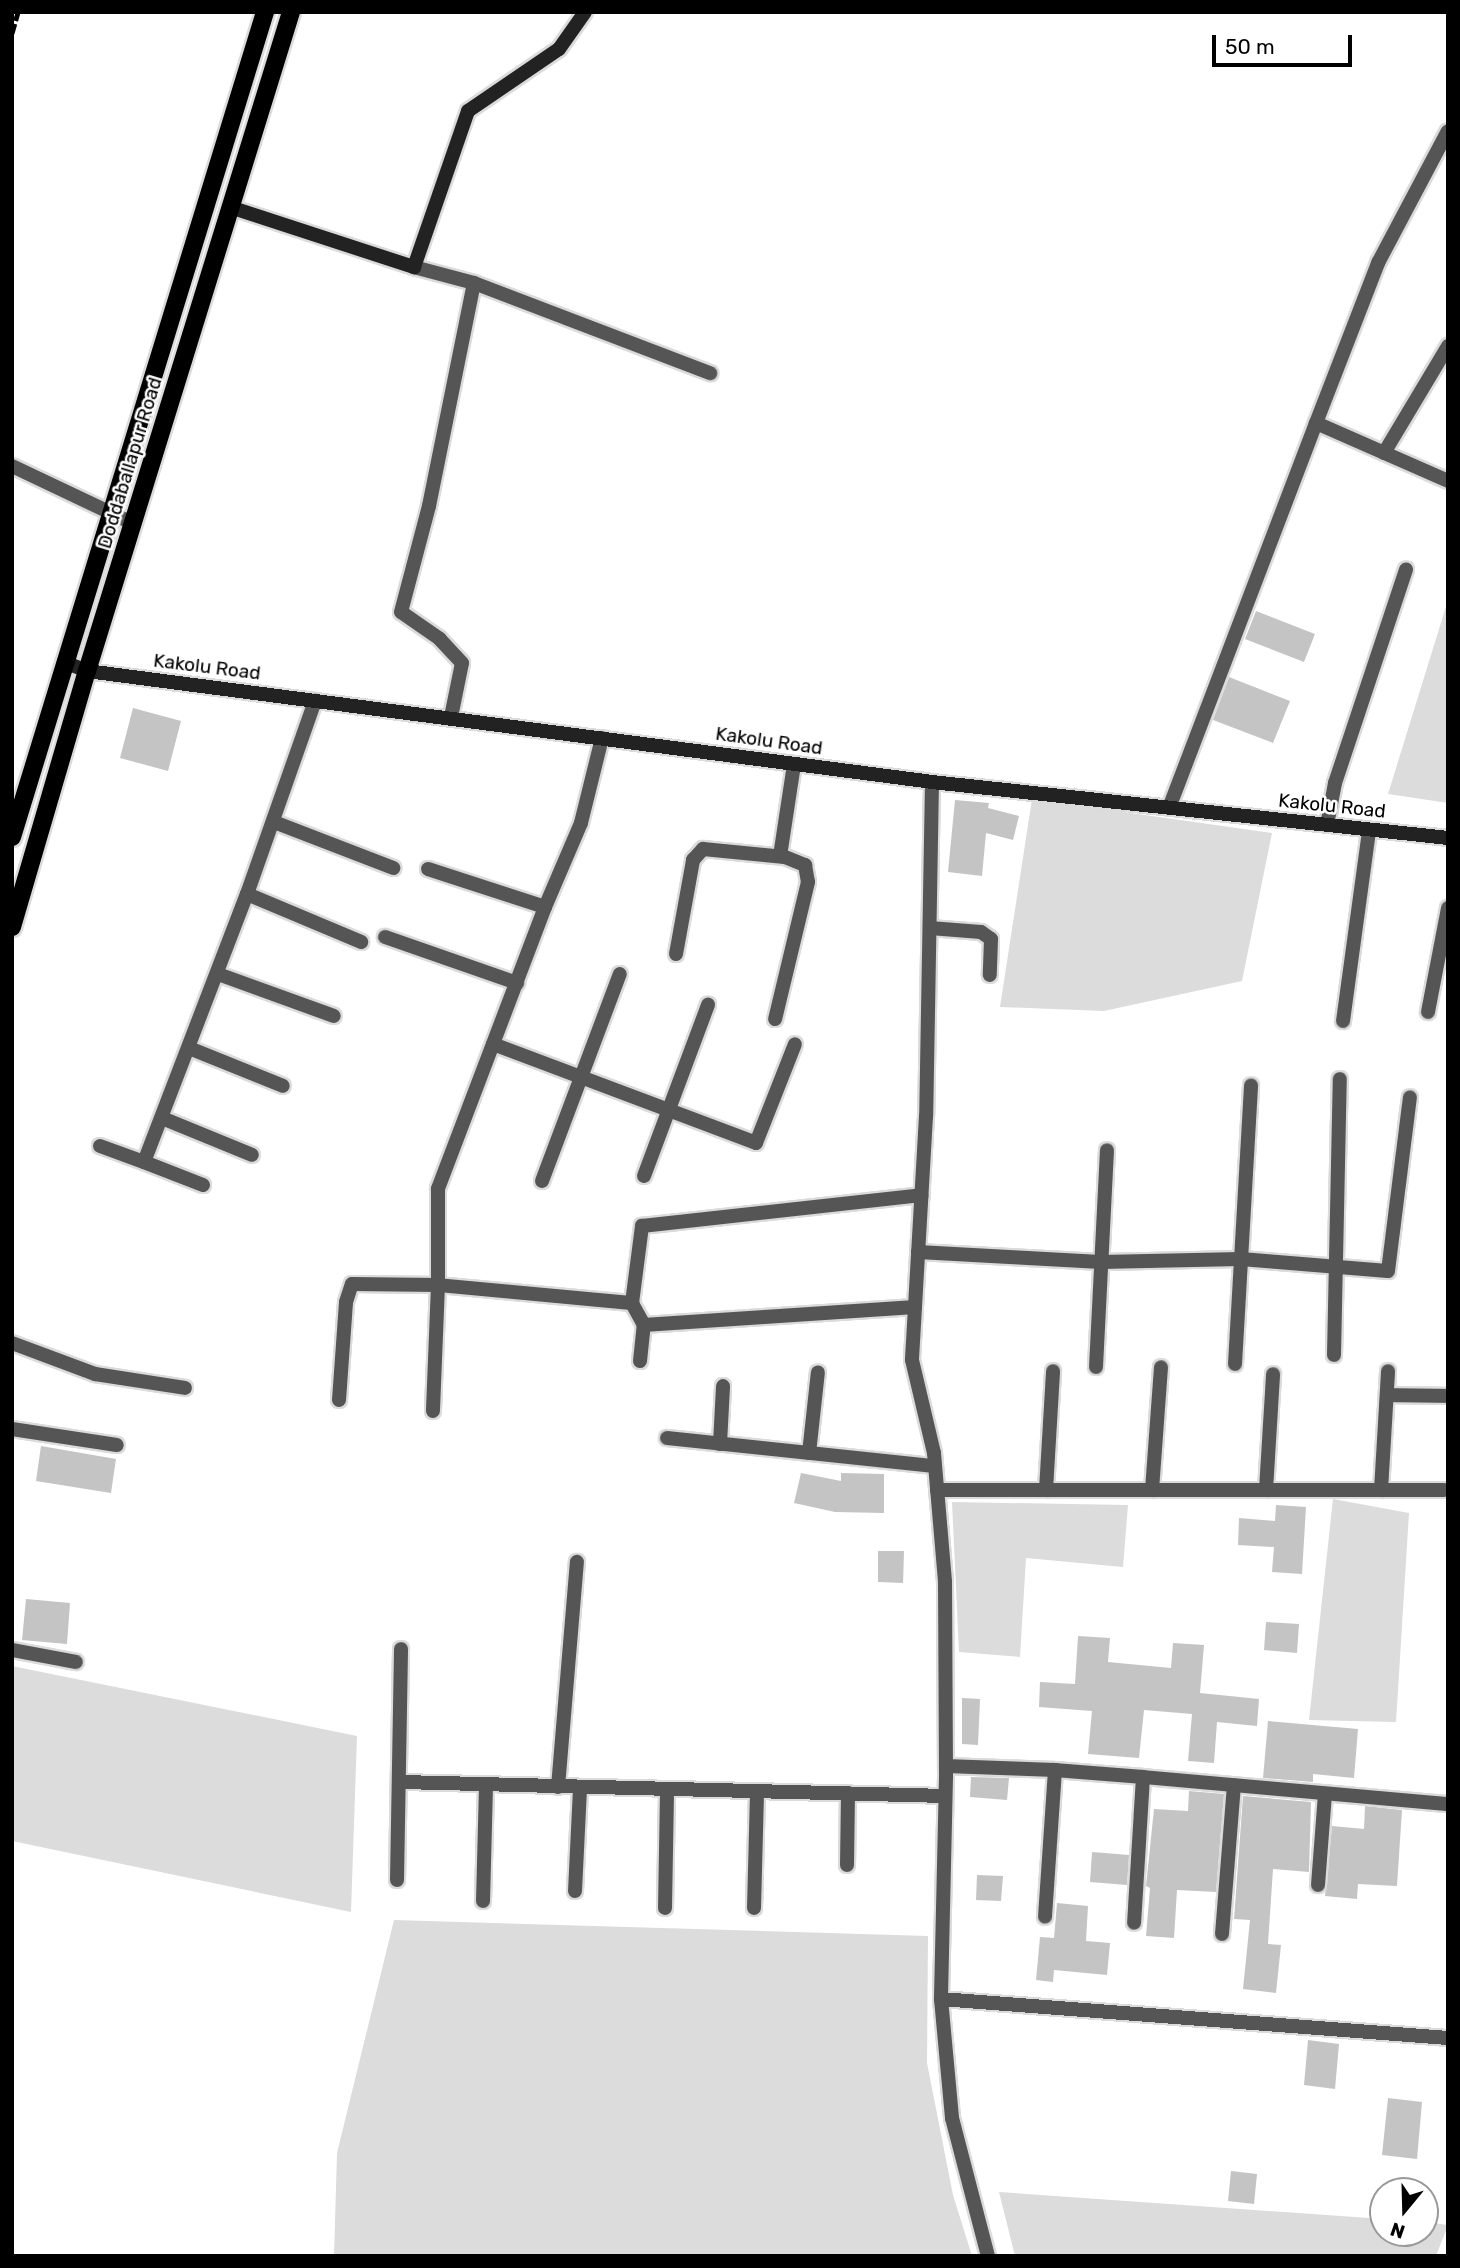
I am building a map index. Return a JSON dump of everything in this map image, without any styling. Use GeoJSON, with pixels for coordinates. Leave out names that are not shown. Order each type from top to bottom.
{"type":"FeatureCollection","features":[{"type":"Feature","properties":{"kind":"main road","name":"Doddaballapur Road"},"geometry":{"type":"LineString","coordinates":[[12,837],[64,662],[113,515],[210,202],[265,12]]}},
{"type":"Feature","properties":{"kind":"main road","name":"Doddaballapur Road"},"geometry":{"type":"LineString","coordinates":[[12,927],[87,671],[291,12]]}},
{"type":"Feature","properties":{"kind":"main road"},"geometry":{"type":"LineString","coordinates":[[230,207],[414,267],[468,111],[559,49],[584,12]]}},
{"type":"Feature","properties":{"kind":"main road","name":"Kakolu Road"},"geometry":{"type":"LineString","coordinates":[[64,662],[87,671],[932,782],[1448,838]]}},
{"type":"Feature","properties":{"kind":"street"},"geometry":{"type":"LineString","coordinates":[[1169,808],[1378,263],[1448,131]]}},
{"type":"Feature","properties":{"kind":"street"},"geometry":{"type":"LineString","coordinates":[[210,202],[230,207]]}},
{"type":"Feature","properties":{"kind":"street"},"geometry":{"type":"LineString","coordinates":[[414,267],[474,283],[710,373]]}},
{"type":"Feature","properties":{"kind":"street"},"geometry":{"type":"LineString","coordinates":[[451,717],[462,663],[440,639],[401,612],[429,506],[474,283]]}},
{"type":"Feature","properties":{"kind":"street"},"geometry":{"type":"LineString","coordinates":[[1384,453],[1448,346]]}},
{"type":"Feature","properties":{"kind":"street"},"geometry":{"type":"LineString","coordinates":[[1316,423],[1448,481]]}},
{"type":"Feature","properties":{"kind":"street"},"geometry":{"type":"LineString","coordinates":[[12,466],[134,524]]}},
{"type":"Feature","properties":{"kind":"street"},"geometry":{"type":"LineString","coordinates":[[1327,825],[1335,783],[1406,569]]}},
{"type":"Feature","properties":{"kind":"street"},"geometry":{"type":"LineString","coordinates":[[144,1162],[218,974],[315,701]]}},
{"type":"Feature","properties":{"kind":"street"},"geometry":{"type":"LineString","coordinates":[[433,1411],[438,1285],[438,1189],[545,907],[581,822],[602,738]]}},
{"type":"Feature","properties":{"kind":"street"},"geometry":{"type":"LineString","coordinates":[[780,856],[794,764]]}},
{"type":"Feature","properties":{"kind":"street"},"geometry":{"type":"LineString","coordinates":[[932,782],[921,1195],[912,1360],[935,1466],[945,1582],[946,1766],[941,1999],[952,2119],[988,2256]]}},
{"type":"Feature","properties":{"kind":"street"},"geometry":{"type":"LineString","coordinates":[[274,822],[393,868]]}},
{"type":"Feature","properties":{"kind":"street"},"geometry":{"type":"LineString","coordinates":[[1343,1021],[1369,830]]}},
{"type":"Feature","properties":{"kind":"street"},"geometry":{"type":"LineString","coordinates":[[676,954],[693,860],[697,852],[712,848],[780,856],[805,865],[807,882],[775,1020]]}},
{"type":"Feature","properties":{"kind":"street"},"geometry":{"type":"LineString","coordinates":[[428,869],[545,907]]}},
{"type":"Feature","properties":{"kind":"street"},"geometry":{"type":"LineString","coordinates":[[247,894],[361,942]]}},
{"type":"Feature","properties":{"kind":"street"},"geometry":{"type":"LineString","coordinates":[[1428,1012],[1448,908]]}},
{"type":"Feature","properties":{"kind":"street"},"geometry":{"type":"LineString","coordinates":[[930,928],[981,932],[991,939],[990,975]]}},
{"type":"Feature","properties":{"kind":"street"},"geometry":{"type":"LineString","coordinates":[[385,937],[517,983]]}},
{"type":"Feature","properties":{"kind":"street"},"geometry":{"type":"LineString","coordinates":[[218,974],[334,1016]]}},
{"type":"Feature","properties":{"kind":"street"},"geometry":{"type":"LineString","coordinates":[[542,1181],[620,974]]}},
{"type":"Feature","properties":{"kind":"street"},"geometry":{"type":"LineString","coordinates":[[644,1176],[708,1005]]}},
{"type":"Feature","properties":{"kind":"street"},"geometry":{"type":"LineString","coordinates":[[494,1044],[756,1143],[794,1044]]}},
{"type":"Feature","properties":{"kind":"street"},"geometry":{"type":"LineString","coordinates":[[189,1048],[283,1086]]}},
{"type":"Feature","properties":{"kind":"street"},"geometry":{"type":"LineString","coordinates":[[1334,1354],[1340,1079]]}},
{"type":"Feature","properties":{"kind":"street"},"geometry":{"type":"LineString","coordinates":[[1235,1364],[1251,1085]]}},
{"type":"Feature","properties":{"kind":"street"},"geometry":{"type":"LineString","coordinates":[[918,1252],[1101,1262],[1241,1259],[1336,1269],[1388,1271],[1410,1097]]}},
{"type":"Feature","properties":{"kind":"street"},"geometry":{"type":"LineString","coordinates":[[162,1118],[252,1155]]}},
{"type":"Feature","properties":{"kind":"street"},"geometry":{"type":"LineString","coordinates":[[100,1146],[203,1185]]}},
{"type":"Feature","properties":{"kind":"street"},"geometry":{"type":"LineString","coordinates":[[1096,1367],[1107,1150]]}},
{"type":"Feature","properties":{"kind":"street"},"geometry":{"type":"LineString","coordinates":[[640,1361],[644,1325],[632,1303],[642,1226],[921,1195]]}},
{"type":"Feature","properties":{"kind":"street"},"geometry":{"type":"LineString","coordinates":[[339,1400],[346,1302],[352,1284],[438,1285],[632,1303]]}},
{"type":"Feature","properties":{"kind":"street"},"geometry":{"type":"LineString","coordinates":[[644,1325],[915,1307]]}},
{"type":"Feature","properties":{"kind":"street"},"geometry":{"type":"LineString","coordinates":[[12,1343],[95,1374],[185,1388]]}},
{"type":"Feature","properties":{"kind":"street"},"geometry":{"type":"LineString","coordinates":[[1152,1490],[1161,1367]]}},
{"type":"Feature","properties":{"kind":"street"},"geometry":{"type":"LineString","coordinates":[[1046,1490],[1053,1371]]}},
{"type":"Feature","properties":{"kind":"street"},"geometry":{"type":"LineString","coordinates":[[1381,1490],[1388,1371]]}},
{"type":"Feature","properties":{"kind":"street"},"geometry":{"type":"LineString","coordinates":[[809,1453],[818,1372]]}},
{"type":"Feature","properties":{"kind":"street"},"geometry":{"type":"LineString","coordinates":[[1266,1490],[1273,1374]]}},
{"type":"Feature","properties":{"kind":"street"},"geometry":{"type":"LineString","coordinates":[[720,1444],[723,1386]]}},
{"type":"Feature","properties":{"kind":"street"},"geometry":{"type":"LineString","coordinates":[[1387,1395],[1448,1396]]}},
{"type":"Feature","properties":{"kind":"street"},"geometry":{"type":"LineString","coordinates":[[12,1429],[117,1445]]}},
{"type":"Feature","properties":{"kind":"street"},"geometry":{"type":"LineString","coordinates":[[667,1438],[935,1466]]}},
{"type":"Feature","properties":{"kind":"street"},"geometry":{"type":"LineString","coordinates":[[936,1490],[1444,1490]]}},
{"type":"Feature","properties":{"kind":"street"},"geometry":{"type":"LineString","coordinates":[[558,1787],[577,1562]]}},
{"type":"Feature","properties":{"kind":"street"},"geometry":{"type":"LineString","coordinates":[[397,1881],[401,1782],[401,1649]]}},
{"type":"Feature","properties":{"kind":"street"},"geometry":{"type":"LineString","coordinates":[[12,1650],[76,1662]]}},
{"type":"Feature","properties":{"kind":"street"},"geometry":{"type":"LineString","coordinates":[[946,1766],[1055,1770],[1448,1804]]}},
{"type":"Feature","properties":{"kind":"street"},"geometry":{"type":"LineString","coordinates":[[1045,1917],[1055,1770]]}},
{"type":"Feature","properties":{"kind":"street"},"geometry":{"type":"LineString","coordinates":[[1134,1923],[1143,1777]]}},
{"type":"Feature","properties":{"kind":"street"},"geometry":{"type":"LineString","coordinates":[[401,1782],[945,1796]]}},
{"type":"Feature","properties":{"kind":"street"},"geometry":{"type":"LineString","coordinates":[[483,1901],[486,1785]]}},
{"type":"Feature","properties":{"kind":"street"},"geometry":{"type":"LineString","coordinates":[[1222,1934],[1234,1785]]}},
{"type":"Feature","properties":{"kind":"street"},"geometry":{"type":"LineString","coordinates":[[575,1891],[580,1787]]}},
{"type":"Feature","properties":{"kind":"street"},"geometry":{"type":"LineString","coordinates":[[665,1908],[667,1790]]}},
{"type":"Feature","properties":{"kind":"street"},"geometry":{"type":"LineString","coordinates":[[754,1908],[757,1791]]}},
{"type":"Feature","properties":{"kind":"street"},"geometry":{"type":"LineString","coordinates":[[846,1865],[848,1793]]}},
{"type":"Feature","properties":{"kind":"street"},"geometry":{"type":"LineString","coordinates":[[1318,1885],[1325,1794]]}},
{"type":"Feature","properties":{"kind":"street"},"geometry":{"type":"LineString","coordinates":[[941,1999],[1448,2038]]}},
{"type":"Feature","properties":{"kind":"shaded area"},"geometry":{"type":"Polygon","coordinates":[[[1448,600],[1448,803],[1388,794],[1448,600]]]}},
{"type":"Feature","properties":{"kind":"shaded area"},"geometry":{"type":"Polygon","coordinates":[[[1032,799],[1272,833],[1242,981],[1104,1011],[1000,1007],[1032,799]]]}},
{"type":"Feature","properties":{"kind":"shaded area"},"geometry":{"type":"Polygon","coordinates":[[[1333,1499],[1409,1513],[1396,1722],[1309,1720],[1333,1499]]]}},
{"type":"Feature","properties":{"kind":"shaded area"},"geometry":{"type":"Polygon","coordinates":[[[952,1502],[1128,1505],[1123,1567],[1026,1558],[1020,1657],[959,1652],[952,1502]]]}},
{"type":"Feature","properties":{"kind":"shaded area"},"geometry":{"type":"Polygon","coordinates":[[[12,1666],[357,1736],[351,1912],[12,1841],[12,1666]]]}},
{"type":"Feature","properties":{"kind":"shaded area"},"geometry":{"type":"Polygon","coordinates":[[[394,1920],[928,1936],[927,2063],[953,2195],[972,2256],[334,2256],[337,2153],[394,1920]]]}},
{"type":"Feature","properties":{"kind":"shaded area"},"geometry":{"type":"Polygon","coordinates":[[[999,2192],[1369,2218],[1369,2247],[1439,2247],[1439,2224],[1448,2225],[1436,2256],[1015,2256],[999,2192]]]}},
{"type":"Feature","properties":{"kind":"building"},"geometry":{"type":"Polygon","coordinates":[[[1256,611],[1315,634],[1304,662],[1245,639],[1256,611]]]}},
{"type":"Feature","properties":{"kind":"building"},"geometry":{"type":"Polygon","coordinates":[[[1229,677],[1290,701],[1273,743],[1213,720],[1229,677]]]}},
{"type":"Feature","properties":{"kind":"building"},"geometry":{"type":"Polygon","coordinates":[[[133,708],[181,721],[168,771],[120,758],[133,708]]]}},
{"type":"Feature","properties":{"kind":"building"},"geometry":{"type":"Polygon","coordinates":[[[955,800],[989,803],[988,808],[1019,816],[1013,840],[986,833],[982,876],[948,872],[955,800]]]}},
{"type":"Feature","properties":{"kind":"building"},"geometry":{"type":"Polygon","coordinates":[[[41,1446],[116,1459],[111,1493],[36,1481],[41,1446]]]}},
{"type":"Feature","properties":{"kind":"building"},"geometry":{"type":"Polygon","coordinates":[[[801,1473],[841,1481],[841,1473],[884,1474],[884,1513],[835,1512],[794,1503],[801,1473]]]}},
{"type":"Feature","properties":{"kind":"building"},"geometry":{"type":"Polygon","coordinates":[[[1276,1505],[1306,1507],[1302,1574],[1272,1572],[1274,1547],[1238,1545],[1239,1518],[1275,1521],[1276,1505]]]}},
{"type":"Feature","properties":{"kind":"building"},"geometry":{"type":"Polygon","coordinates":[[[878,1551],[904,1551],[903,1583],[878,1582],[878,1551]]]}},
{"type":"Feature","properties":{"kind":"building"},"geometry":{"type":"Polygon","coordinates":[[[26,1599],[70,1603],[67,1644],[22,1640],[26,1599]]]}},
{"type":"Feature","properties":{"kind":"building"},"geometry":{"type":"Polygon","coordinates":[[[1266,1622],[1299,1624],[1297,1653],[1264,1650],[1266,1622]]]}},
{"type":"Feature","properties":{"kind":"building"},"geometry":{"type":"Polygon","coordinates":[[[1078,1636],[1110,1638],[1108,1662],[1171,1668],[1173,1643],[1204,1645],[1200,1693],[1259,1699],[1257,1726],[1217,1722],[1214,1763],[1188,1761],[1192,1714],[1144,1710],[1139,1758],[1088,1754],[1092,1711],[1039,1707],[1040,1682],[1075,1684],[1078,1636]]]}},
{"type":"Feature","properties":{"kind":"building"},"geometry":{"type":"Polygon","coordinates":[[[962,1698],[980,1699],[978,1745],[962,1744],[962,1698]]]}},
{"type":"Feature","properties":{"kind":"building"},"geometry":{"type":"Polygon","coordinates":[[[1268,1721],[1358,1729],[1354,1778],[1313,1774],[1313,1782],[1263,1778],[1268,1721]]]}},
{"type":"Feature","properties":{"kind":"building"},"geometry":{"type":"Polygon","coordinates":[[[971,1777],[1009,1778],[1007,1800],[970,1797],[971,1777]]]}},
{"type":"Feature","properties":{"kind":"building"},"geometry":{"type":"Polygon","coordinates":[[[1189,1791],[1224,1794],[1216,1892],[1177,1890],[1174,1938],[1146,1936],[1150,1888],[1146,1886],[1154,1809],[1188,1811],[1189,1791]]]}},
{"type":"Feature","properties":{"kind":"building"},"geometry":{"type":"Polygon","coordinates":[[[1243,1796],[1311,1802],[1309,1872],[1273,1869],[1268,1944],[1281,1945],[1276,1993],[1243,1989],[1250,1920],[1234,1919],[1243,1796]]]}},
{"type":"Feature","properties":{"kind":"building"},"geometry":{"type":"Polygon","coordinates":[[[1365,1806],[1402,1810],[1397,1886],[1358,1884],[1357,1899],[1325,1896],[1332,1826],[1364,1829],[1365,1806]]]}},
{"type":"Feature","properties":{"kind":"building"},"geometry":{"type":"Polygon","coordinates":[[[1092,1852],[1129,1855],[1127,1885],[1090,1882],[1092,1852]]]}},
{"type":"Feature","properties":{"kind":"building"},"geometry":{"type":"Polygon","coordinates":[[[977,1875],[1003,1876],[1001,1901],[976,1900],[977,1875]]]}},
{"type":"Feature","properties":{"kind":"building"},"geometry":{"type":"Polygon","coordinates":[[[1057,1903],[1088,1906],[1086,1941],[1110,1943],[1107,1975],[1054,1970],[1053,1982],[1036,1980],[1040,1937],[1054,1938],[1057,1903]]]}},
{"type":"Feature","properties":{"kind":"building"},"geometry":{"type":"Polygon","coordinates":[[[1308,2040],[1339,2044],[1335,2089],[1304,2085],[1308,2040]]]}},
{"type":"Feature","properties":{"kind":"building"},"geometry":{"type":"Polygon","coordinates":[[[1388,2098],[1422,2102],[1417,2159],[1382,2155],[1388,2098]]]}},
{"type":"Feature","properties":{"kind":"building"},"geometry":{"type":"Polygon","coordinates":[[[1231,2171],[1257,2174],[1254,2204],[1228,2201],[1231,2171]]]}},
{"type":"Feature","properties":{"kind":"railway"},"geometry":{"type":"LineString","coordinates":[[12,33],[18,12]]}}]}
